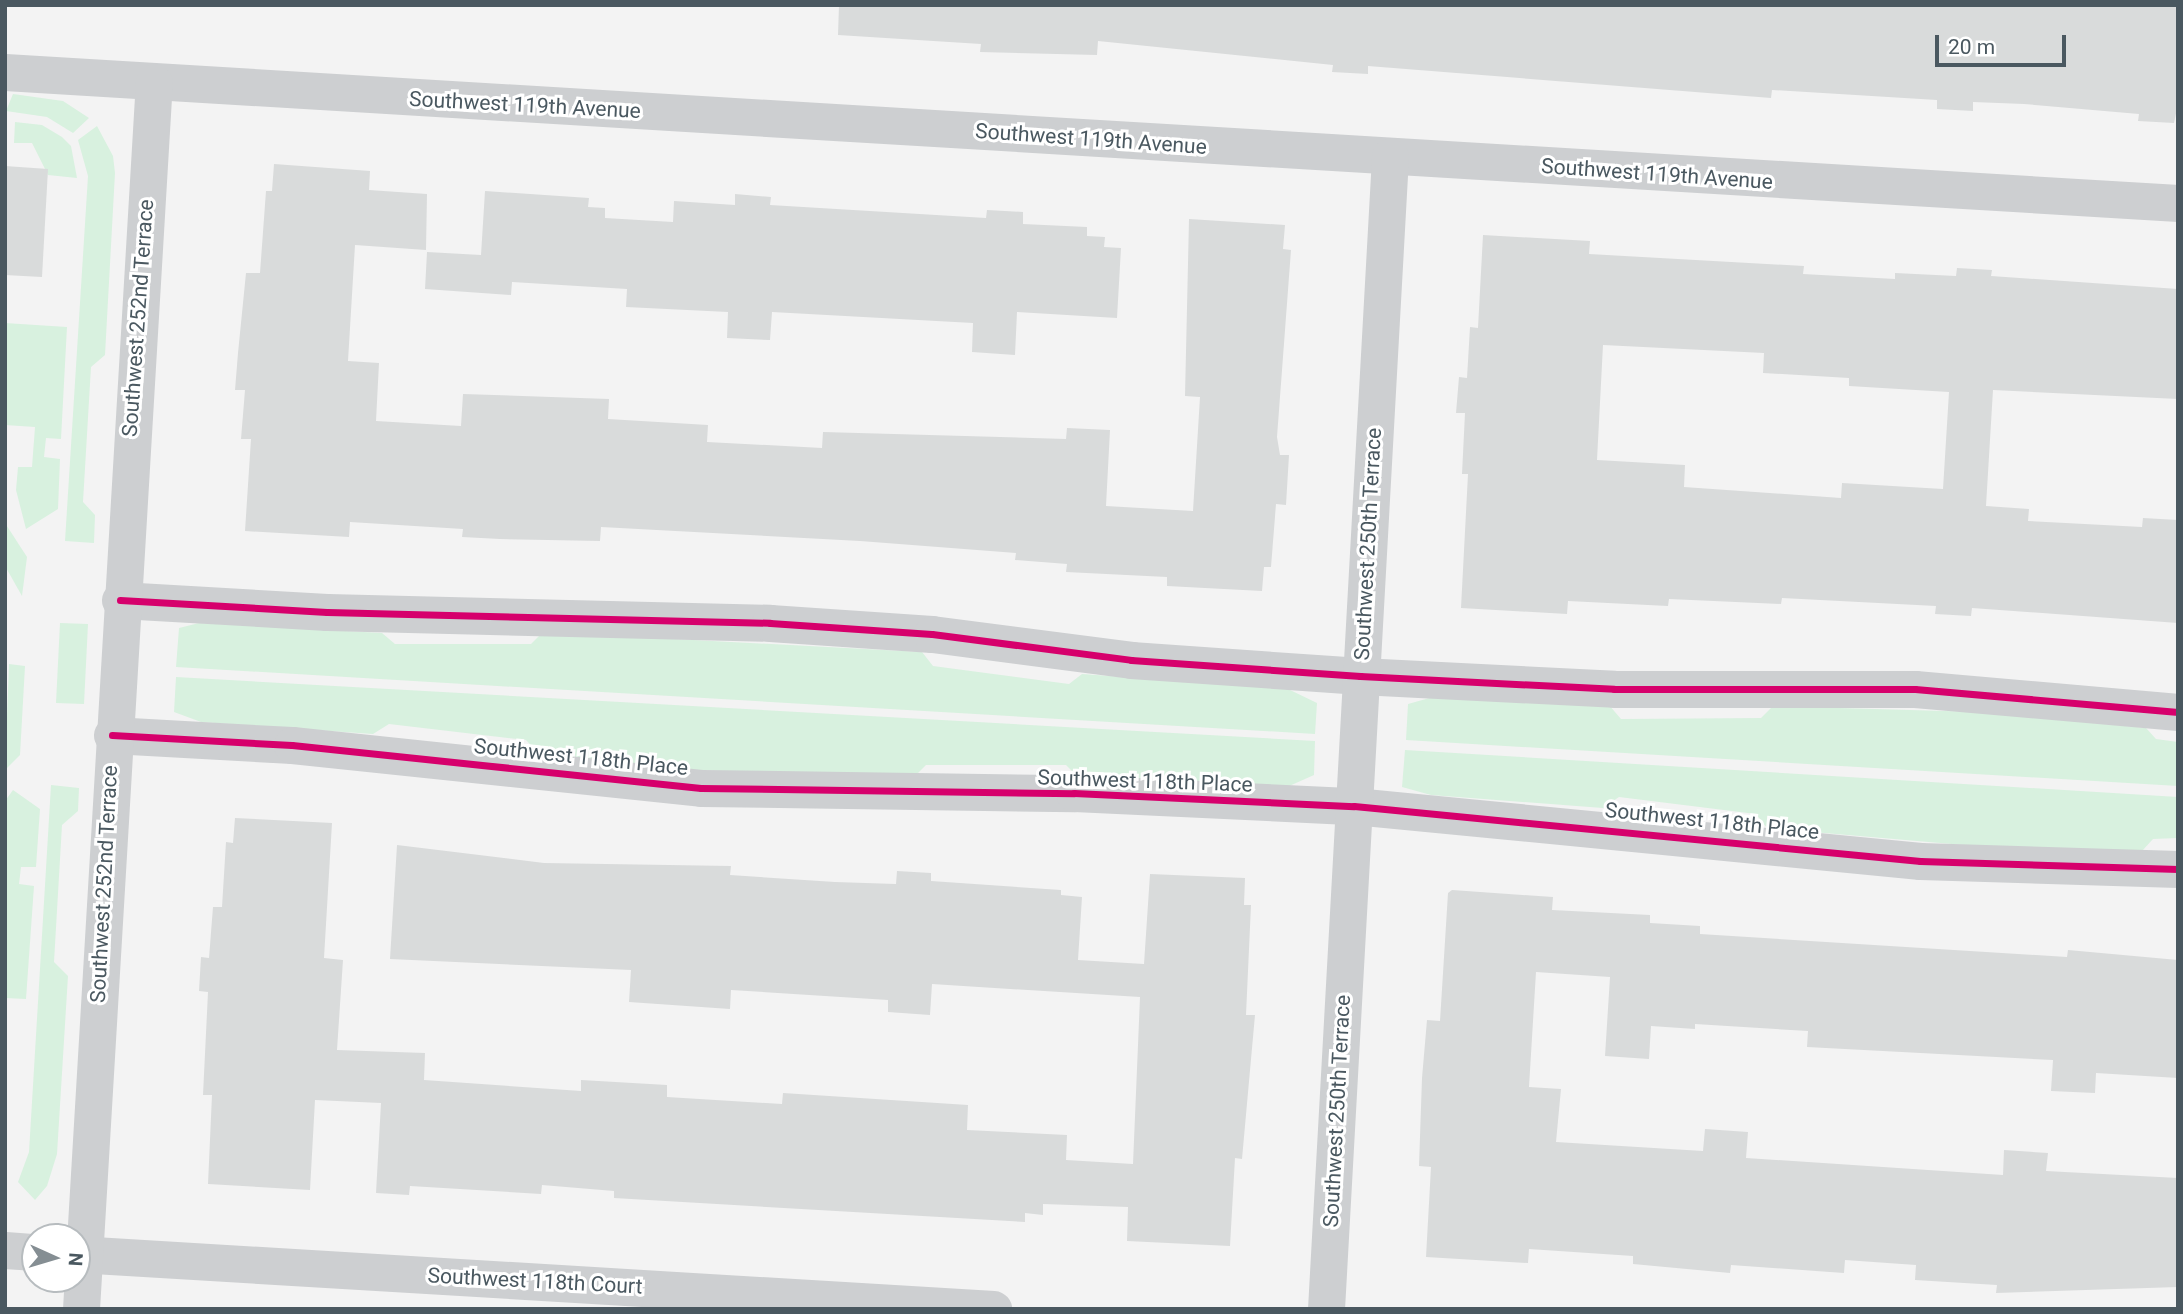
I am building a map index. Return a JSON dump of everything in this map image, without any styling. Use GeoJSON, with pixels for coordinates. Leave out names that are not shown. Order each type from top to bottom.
{"type":"FeatureCollection","features":[{"type":"Feature","properties":{"kind":"street","name":"Southwest 119th Avenue"},"geometry":{"type":"LineString","coordinates":[[5,72],[1390,158],[2178,203]]}},
{"type":"Feature","properties":{"kind":"street","name":"Southwest 252nd Terrace"},"geometry":{"type":"LineString","coordinates":[[83,1223],[153,82]]}},
{"type":"Feature","properties":{"kind":"street","name":"Southwest 250th Terrace"},"geometry":{"type":"LineString","coordinates":[[1326,1309],[1390,158]]}},
{"type":"Feature","properties":{"kind":"street"},"geometry":{"type":"LineString","coordinates":[[120,600],[327,612],[663,617],[822,626],[1131,660],[1360,676],[1614,689],[1914,689],[2178,712]]}},
{"type":"Feature","properties":{"kind":"street","name":"Southwest 118th Place"},"geometry":{"type":"LineString","coordinates":[[111,735],[292,745],[701,788],[861,794],[1074,793],[1354,806],[1920,860],[2178,869]]}},
{"type":"Feature","properties":{"kind":"street","name":"Southwest 118th Court"},"geometry":{"type":"LineString","coordinates":[[91,1255],[993,1309]]}},
{"type":"Feature","properties":{"kind":"green space"},"geometry":{"type":"Polygon","coordinates":[[[13,94],[63,101],[89,118],[73,133],[47,117],[6,111],[13,94]]]}},
{"type":"Feature","properties":{"kind":"green space"},"geometry":{"type":"Polygon","coordinates":[[[15,122],[42,125],[62,137],[71,146],[77,178],[48,175],[32,143],[14,143],[15,122]]]}},
{"type":"Feature","properties":{"kind":"green space"},"geometry":{"type":"Polygon","coordinates":[[[97,126],[113,156],[115,173],[105,355],[91,367],[83,502],[95,515],[94,543],[65,541],[88,176],[78,140],[97,126]]]}},
{"type":"Feature","properties":{"kind":"green space"},"geometry":{"type":"Polygon","coordinates":[[[5,323],[67,327],[61,439],[46,438],[44,457],[60,459],[58,509],[26,529],[16,490],[18,467],[32,467],[35,427],[5,425],[5,323]]]}},
{"type":"Feature","properties":{"kind":"green space"},"geometry":{"type":"Polygon","coordinates":[[[5,523],[27,557],[22,596],[5,566],[5,523]]]}},
{"type":"Feature","properties":{"kind":"green space"},"geometry":{"type":"Polygon","coordinates":[[[60,623],[88,624],[84,704],[56,703],[60,623]]]}},
{"type":"Feature","properties":{"kind":"green space"},"geometry":{"type":"Polygon","coordinates":[[[199,623],[382,633],[395,644],[531,644],[543,632],[922,652],[933,666],[1069,684],[1082,674],[1288,689],[1317,703],[1315,734],[176,667],[179,628],[199,623]]]}},
{"type":"Feature","properties":{"kind":"green space"},"geometry":{"type":"Polygon","coordinates":[[[9,664],[25,666],[20,755],[5,770],[9,664]]]}},
{"type":"Feature","properties":{"kind":"green space"},"geometry":{"type":"Polygon","coordinates":[[[176,677],[1315,741],[1314,775],[1287,787],[1077,776],[1066,765],[926,765],[912,779],[697,770],[538,753],[526,740],[389,724],[373,734],[201,722],[174,712],[176,677]]]}},
{"type":"Feature","properties":{"kind":"green space"},"geometry":{"type":"Polygon","coordinates":[[[1433,697],[1609,705],[1621,719],[1761,718],[1773,706],[1980,712],[2146,728],[2156,739],[2178,742],[2178,786],[1406,740],[1408,704],[1433,697]]]}},
{"type":"Feature","properties":{"kind":"green space"},"geometry":{"type":"Polygon","coordinates":[[[1405,750],[2178,797],[2178,838],[2153,839],[2142,851],[1975,846],[1767,828],[1756,814],[1619,797],[1603,808],[1431,795],[1402,787],[1405,750]]]}},
{"type":"Feature","properties":{"kind":"green space"},"geometry":{"type":"Polygon","coordinates":[[[51,785],[79,788],[78,811],[62,825],[54,962],[68,976],[57,1154],[47,1186],[35,1200],[18,1182],[29,1152],[51,785]]]}},
{"type":"Feature","properties":{"kind":"green space"},"geometry":{"type":"Polygon","coordinates":[[[13,790],[40,809],[36,867],[21,867],[19,884],[34,886],[26,999],[5,998],[5,801],[13,790]]]}},
{"type":"Feature","properties":{"kind":"building"},"geometry":{"type":"Polygon","coordinates":[[[839,5],[2178,5],[2178,104],[2174,123],[2138,121],[2139,114],[2024,104],[1973,102],[1973,111],[1937,109],[1937,100],[1772,90],[1771,98],[1368,66],[1368,74],[1332,72],[1333,65],[1098,41],[1097,55],[980,52],[981,44],[838,35],[839,5]]]}},
{"type":"Feature","properties":{"kind":"building"},"geometry":{"type":"Polygon","coordinates":[[[274,164],[370,171],[369,190],[427,194],[426,250],[355,245],[348,361],[379,363],[376,421],[461,426],[463,394],[609,399],[608,419],[708,425],[707,442],[822,448],[823,432],[1066,439],[1067,428],[1110,430],[1106,506],[1193,511],[1200,397],[1185,396],[1189,219],[1285,225],[1283,249],[1291,250],[1277,437],[1280,455],[1289,455],[1286,505],[1276,504],[1271,567],[1264,567],[1262,591],[1167,586],[1167,577],[1066,572],[1067,564],[1015,560],[1016,553],[860,541],[601,527],[600,541],[500,539],[462,537],[463,529],[350,522],[349,537],[245,531],[251,439],[241,439],[245,390],[235,390],[246,273],[260,273],[266,191],[272,191],[274,164]]]}},
{"type":"Feature","properties":{"kind":"building"},"geometry":{"type":"Polygon","coordinates":[[[5,166],[48,169],[42,277],[5,275],[5,166]]]}},
{"type":"Feature","properties":{"kind":"building"},"geometry":{"type":"Polygon","coordinates":[[[485,191],[589,198],[588,207],[605,208],[605,218],[673,222],[674,201],[735,205],[735,194],[771,197],[770,205],[986,218],[987,210],[1023,212],[1023,224],[1087,227],[1087,236],[1105,237],[1104,247],[1121,248],[1117,318],[1017,312],[1015,355],[972,352],[973,323],[772,312],[770,340],[727,338],[728,312],[626,307],[627,289],[512,282],[511,295],[425,289],[427,252],[481,255],[485,191]]]}},
{"type":"Feature","properties":{"kind":"building"},"geometry":{"type":"Polygon","coordinates":[[[1483,235],[1590,241],[1589,254],[1804,266],[1803,274],[1895,279],[1895,273],[1956,276],[1957,268],[1992,270],[1991,276],[2178,289],[2178,399],[1993,390],[1986,506],[2029,509],[2028,521],[2142,527],[2143,518],[2178,520],[2178,623],[1972,608],[1971,616],[1935,614],[1936,606],[1782,598],[1781,604],[1669,599],[1668,606],[1568,601],[1567,614],[1461,608],[1468,474],[1462,474],[1465,413],[1456,413],[1459,377],[1467,378],[1470,327],[1478,328],[1483,235]],[[1603,345],[1597,460],[1685,465],[1684,487],[1841,498],[1842,483],[1943,489],[1949,392],[1849,386],[1849,378],[1763,373],[1764,353],[1603,345]]]}},
{"type":"Feature","properties":{"kind":"building"},"geometry":{"type":"Polygon","coordinates":[[[235,818],[332,823],[324,958],[343,960],[337,1050],[425,1053],[424,1080],[581,1091],[581,1080],[667,1085],[667,1097],[782,1104],[783,1093],[968,1105],[967,1130],[1067,1135],[1066,1160],[1133,1164],[1140,997],[932,984],[930,1015],[888,1012],[888,1000],[731,990],[730,1009],[629,1002],[631,970],[390,959],[397,845],[544,863],[731,866],[730,875],[835,882],[896,884],[897,871],[931,873],[931,881],[1061,890],[1061,895],[1082,897],[1078,960],[1144,964],[1150,874],[1245,878],[1244,905],[1251,905],[1246,1015],[1255,1015],[1242,1159],[1235,1158],[1230,1246],[1127,1241],[1128,1207],[1043,1204],[1043,1215],[1025,1213],[1025,1222],[614,1198],[614,1191],[542,1185],[541,1194],[410,1186],[409,1195],[376,1193],[381,1103],[315,1100],[310,1190],[208,1184],[212,1095],[203,1095],[208,992],[199,991],[201,957],[209,958],[213,907],[222,907],[226,842],[233,843],[235,818]]]}},
{"type":"Feature","properties":{"kind":"building"},"geometry":{"type":"Polygon","coordinates":[[[1452,890],[1553,897],[1552,910],[1650,915],[1650,923],[1700,926],[1700,934],[2067,957],[2068,950],[2178,960],[2178,1078],[2096,1073],[2095,1093],[2051,1091],[2053,1060],[1807,1047],[1808,1031],[1695,1024],[1695,1029],[1651,1026],[1649,1059],[1605,1056],[1610,977],[1536,972],[1529,1087],[1561,1089],[1556,1142],[1703,1151],[1705,1129],[1748,1132],[1746,1158],[2003,1175],[2004,1150],[2048,1153],[2046,1171],[2178,1178],[2178,1287],[1996,1293],[1997,1285],[1915,1280],[1916,1265],[1845,1260],[1844,1273],[1731,1265],[1730,1273],[1633,1264],[1633,1256],[1529,1249],[1528,1263],[1426,1257],[1431,1167],[1419,1166],[1422,1078],[1427,1020],[1440,1021],[1448,893],[1452,890]]]}},
{"type":"Feature","properties":{"kind":"cycle path"},"geometry":{"type":"LineString","coordinates":[[120,600],[327,612],[770,623],[932,634],[1131,660],[1360,676],[1614,689],[1915,689],[2178,712]]}},
{"type":"Feature","properties":{"kind":"cycle path"},"geometry":{"type":"LineString","coordinates":[[112,735],[292,745],[701,788],[1074,793],[1354,806],[1920,861],[2178,869]]}}]}
